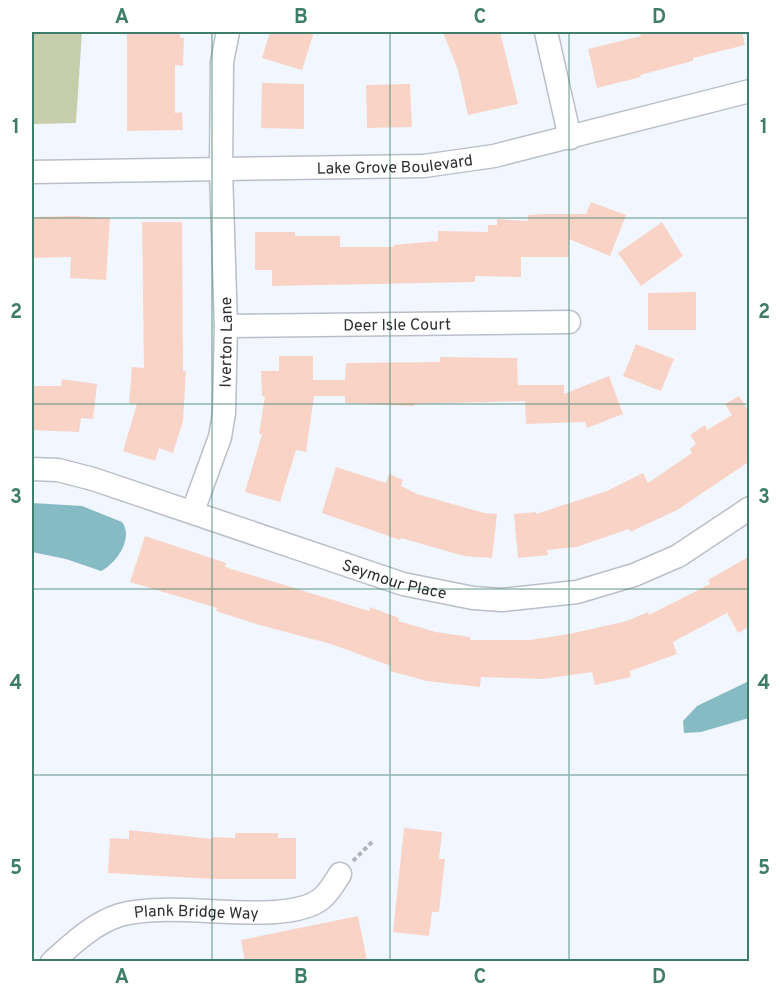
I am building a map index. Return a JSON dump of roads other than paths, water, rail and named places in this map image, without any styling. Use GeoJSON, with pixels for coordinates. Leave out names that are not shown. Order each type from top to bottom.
{"type":"FeatureCollection","features":[{"type":"Feature","properties":{"kind":"street","name":"Iverton Lane"},"geometry":{"type":"LineString","coordinates":[[193,511],[220,437],[224,413],[226,326],[221,170],[222,62],[228,32]]}},
{"type":"Feature","properties":{"kind":"street"},"geometry":{"type":"LineString","coordinates":[[546,32],[570,138]]}},
{"type":"Feature","properties":{"kind":"street","name":"Lake Grove Boulevard"},"geometry":{"type":"LineString","coordinates":[[32,172],[424,166],[494,156],[750,91]]}},
{"type":"Feature","properties":{"kind":"street","name":"Deer Isle Court"},"geometry":{"type":"LineString","coordinates":[[226,326],[568,322]]}},
{"type":"Feature","properties":{"kind":"street","name":"Seymour Place"},"geometry":{"type":"LineString","coordinates":[[32,469],[74,473],[193,511],[403,584],[473,598],[502,600],[577,592],[634,575],[678,556],[750,508]]}},
{"type":"Feature","properties":{"kind":"street","name":"Plank Bridge Way"},"geometry":{"type":"LineString","coordinates":[[52,962],[85,934],[121,915],[154,909],[275,912],[303,908],[323,898],[340,874]]}},
{"type":"Feature","properties":{"kind":"water"},"geometry":{"type":"Polygon","coordinates":[[[32,503],[82,506],[122,522],[126,535],[122,550],[107,568],[101,571],[66,559],[32,552],[32,503]]]}},
{"type":"Feature","properties":{"kind":"water"},"geometry":{"type":"Polygon","coordinates":[[[749,681],[749,718],[701,732],[684,733],[683,721],[697,706],[749,681]]]}}]}
